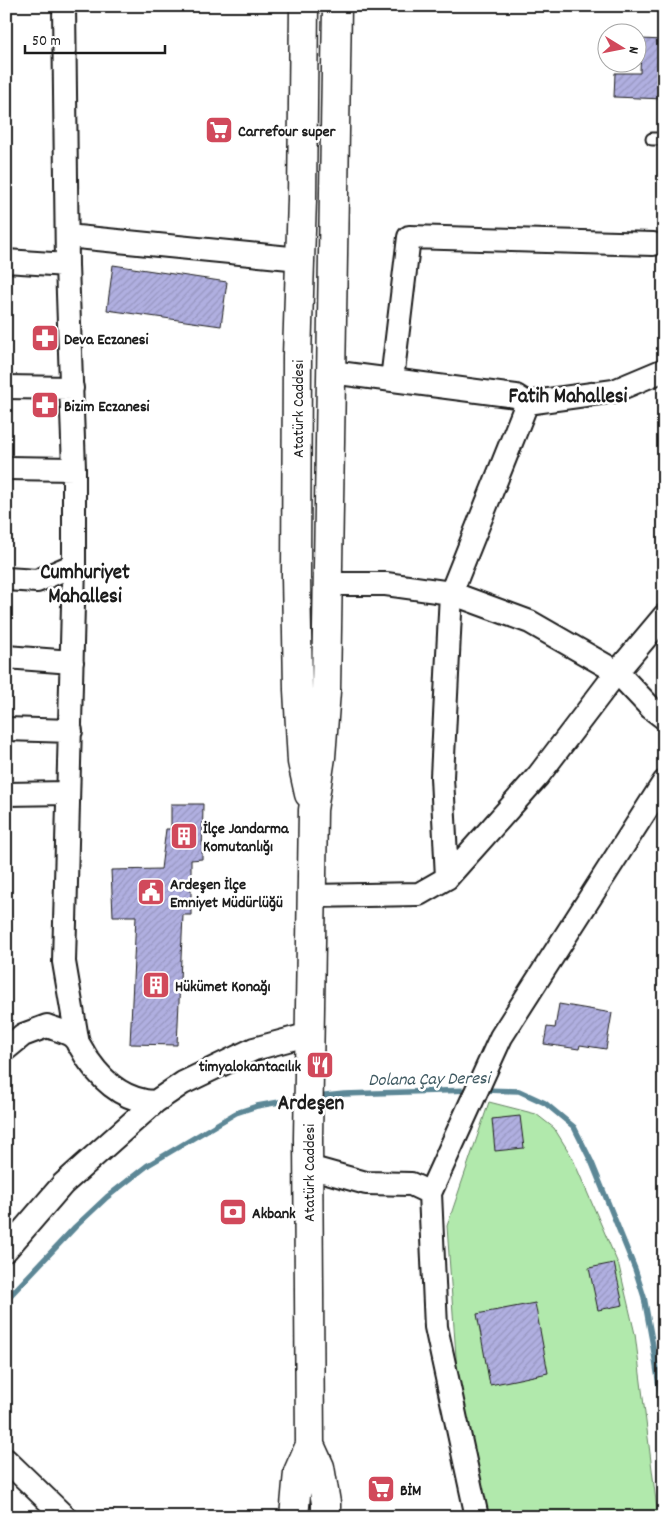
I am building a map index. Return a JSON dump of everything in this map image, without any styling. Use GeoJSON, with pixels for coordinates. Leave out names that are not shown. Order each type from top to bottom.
{"type":"FeatureCollection","features":[{"type":"Feature","properties":{"kind":"main road","name":"Atatürk Caddesi"},"geometry":{"type":"LineString","coordinates":[[304,6],[297,356],[296,556],[298,680],[302,762],[313,810]]}},
{"type":"Feature","properties":{"kind":"main road","name":"Atatürk Caddesi"},"geometry":{"type":"LineString","coordinates":[[294,1517],[298,1472],[310,1445],[308,1139],[313,810],[321,757],[326,691],[337,6]]}},
{"type":"Feature","properties":{"kind":"main road","name":"Atatürk Caddesi"},"geometry":{"type":"LineString","coordinates":[[310,1445],[320,1467],[326,1503],[326,1517]]}},
{"type":"Feature","properties":{"kind":"street"},"geometry":{"type":"LineString","coordinates":[[64,6],[67,265],[74,469],[71,732],[64,962],[78,1044]]}},
{"type":"Feature","properties":{"kind":"street"},"geometry":{"type":"LineString","coordinates":[[67,236],[300,259]]}},
{"type":"Feature","properties":{"kind":"street"},"geometry":{"type":"LineString","coordinates":[[392,380],[409,237],[653,244]]}},
{"type":"Feature","properties":{"kind":"street"},"geometry":{"type":"LineString","coordinates":[[6,261],[67,265]]}},
{"type":"Feature","properties":{"kind":"street"},"geometry":{"type":"LineString","coordinates":[[331,372],[516,396],[527,403],[614,392],[664,370]]}},
{"type":"Feature","properties":{"kind":"street"},"geometry":{"type":"LineString","coordinates":[[6,387],[72,388]]}},
{"type":"Feature","properties":{"kind":"street"},"geometry":{"type":"LineString","coordinates":[[447,878],[442,778],[451,593],[527,403]]}},
{"type":"Feature","properties":{"kind":"street"},"geometry":{"type":"LineString","coordinates":[[6,468],[74,469]]}},
{"type":"Feature","properties":{"kind":"street"},"geometry":{"type":"LineString","coordinates":[[6,579],[37,581],[74,564]]}},
{"type":"Feature","properties":{"kind":"street"},"geometry":{"type":"LineString","coordinates":[[328,584],[386,584],[451,593],[530,622],[617,672],[651,708],[664,718]]}},
{"type":"Feature","properties":{"kind":"street"},"geometry":{"type":"LineString","coordinates":[[312,896],[419,894],[447,878],[538,776],[617,672],[664,616]]}},
{"type":"Feature","properties":{"kind":"street"},"geometry":{"type":"LineString","coordinates":[[6,657],[72,662]]}},
{"type":"Feature","properties":{"kind":"street"},"geometry":{"type":"LineString","coordinates":[[6,729],[71,732]]}},
{"type":"Feature","properties":{"kind":"street"},"geometry":{"type":"LineString","coordinates":[[477,1517],[436,1327],[430,1193],[501,1037],[664,782]]}},
{"type":"Feature","properties":{"kind":"street"},"geometry":{"type":"LineString","coordinates":[[6,794],[68,793]]}},
{"type":"Feature","properties":{"kind":"street"},"geometry":{"type":"LineString","coordinates":[[6,1049],[23,1035],[47,1026],[70,1035],[89,1062],[110,1086],[132,1099],[155,1102]]}},
{"type":"Feature","properties":{"kind":"street"},"geometry":{"type":"LineString","coordinates":[[6,1250],[63,1184],[155,1102],[183,1083],[254,1049],[310,1034]]}},
{"type":"Feature","properties":{"kind":"street"},"geometry":{"type":"LineString","coordinates":[[309,1167],[366,1183],[411,1184],[430,1193]]}},
{"type":"Feature","properties":{"kind":"street"},"geometry":{"type":"LineString","coordinates":[[6,1460],[65,1517]]}},
{"type":"Feature","properties":{"kind":"green space"},"geometry":{"type":"Polygon","coordinates":[[[489,1102],[536,1114],[554,1128],[572,1157],[619,1266],[635,1334],[658,1517],[484,1517],[458,1385],[447,1226],[489,1102]]]}},
{"type":"Feature","properties":{"kind":"building"},"geometry":{"type":"Polygon","coordinates":[[[648,39],[664,40],[664,99],[614,97],[615,73],[648,72],[648,39]]]}},
{"type":"Feature","properties":{"kind":"building"},"geometry":{"type":"Polygon","coordinates":[[[113,265],[227,282],[221,326],[107,310],[113,265]]]}},
{"type":"Feature","properties":{"kind":"building"},"geometry":{"type":"Polygon","coordinates":[[[171,804],[203,804],[202,859],[191,860],[191,915],[183,915],[177,1045],[130,1044],[136,916],[113,916],[111,870],[161,869],[166,829],[171,829],[171,804]]]}},
{"type":"Feature","properties":{"kind":"building"},"geometry":{"type":"Polygon","coordinates":[[[559,1004],[612,1013],[606,1049],[580,1045],[579,1049],[544,1044],[547,1027],[555,1028],[559,1004]]]}},
{"type":"Feature","properties":{"kind":"building"},"geometry":{"type":"Polygon","coordinates":[[[520,1116],[524,1148],[495,1151],[492,1119],[520,1116]]]}},
{"type":"Feature","properties":{"kind":"building"},"geometry":{"type":"Polygon","coordinates":[[[614,1263],[623,1305],[598,1310],[589,1268],[614,1263]]]}},
{"type":"Feature","properties":{"kind":"building"},"geometry":{"type":"Polygon","coordinates":[[[535,1303],[548,1373],[490,1385],[477,1314],[535,1303]]]}},
{"type":"Feature","properties":{"kind":"waterway","name":"Dolana Çay Deresi"},"geometry":{"type":"LineString","coordinates":[[316,1097],[344,1094],[471,1090]]}},
{"type":"Feature","properties":{"kind":"waterway","name":"Dolana Çay Deresi"},"geometry":{"type":"LineString","coordinates":[[483,1090],[519,1091],[545,1103],[574,1127],[592,1163],[635,1269],[644,1297],[664,1418]]}},
{"type":"Feature","properties":{"kind":"waterway","name":"Dolana Çay Deresi"},"geometry":{"type":"LineString","coordinates":[[6,1300],[75,1227],[107,1197],[148,1165],[236,1113],[257,1106],[302,1098]]}},
{"type":"Feature","properties":{"kind":"place","name":"Carrefour super"},"geometry":{"type":"Point","coordinates":[219,130]}},
{"type":"Feature","properties":{"kind":"place","name":"Deva Eczanesi"},"geometry":{"type":"Point","coordinates":[45,338]}},
{"type":"Feature","properties":{"kind":"place","name":"Bizim Eczanesi"},"geometry":{"type":"Point","coordinates":[45,405]}},
{"type":"Feature","properties":{"kind":"place","name":"İlçe Jandarma Komutanlığı"},"geometry":{"type":"Point","coordinates":[184,836]}},
{"type":"Feature","properties":{"kind":"place","name":"Ardeşen İlçe Emniyet Müdürlüğü"},"geometry":{"type":"Point","coordinates":[151,892]}},
{"type":"Feature","properties":{"kind":"place","name":"Hükümet Konağı"},"geometry":{"type":"Point","coordinates":[156,985]}},
{"type":"Feature","properties":{"kind":"place","name":"timyalokantacılık"},"geometry":{"type":"Point","coordinates":[320,1065]}},
{"type":"Feature","properties":{"kind":"place","name":"Akbank"},"geometry":{"type":"Point","coordinates":[233,1212]}},
{"type":"Feature","properties":{"kind":"place","name":"BİM"},"geometry":{"type":"Point","coordinates":[381,1489]}},
{"type":"Feature","properties":{"kind":"district","name":"Fatih Mahallesi"},"geometry":{"type":"Point","coordinates":[568,395]}},
{"type":"Feature","properties":{"kind":"district","name":"Cumhuriyet Mahallesi"},"geometry":{"type":"Point","coordinates":[85,583]}},
{"type":"Feature","properties":{"kind":"district","name":"Ardeşen"},"geometry":{"type":"Point","coordinates":[311,1102]}}]}
